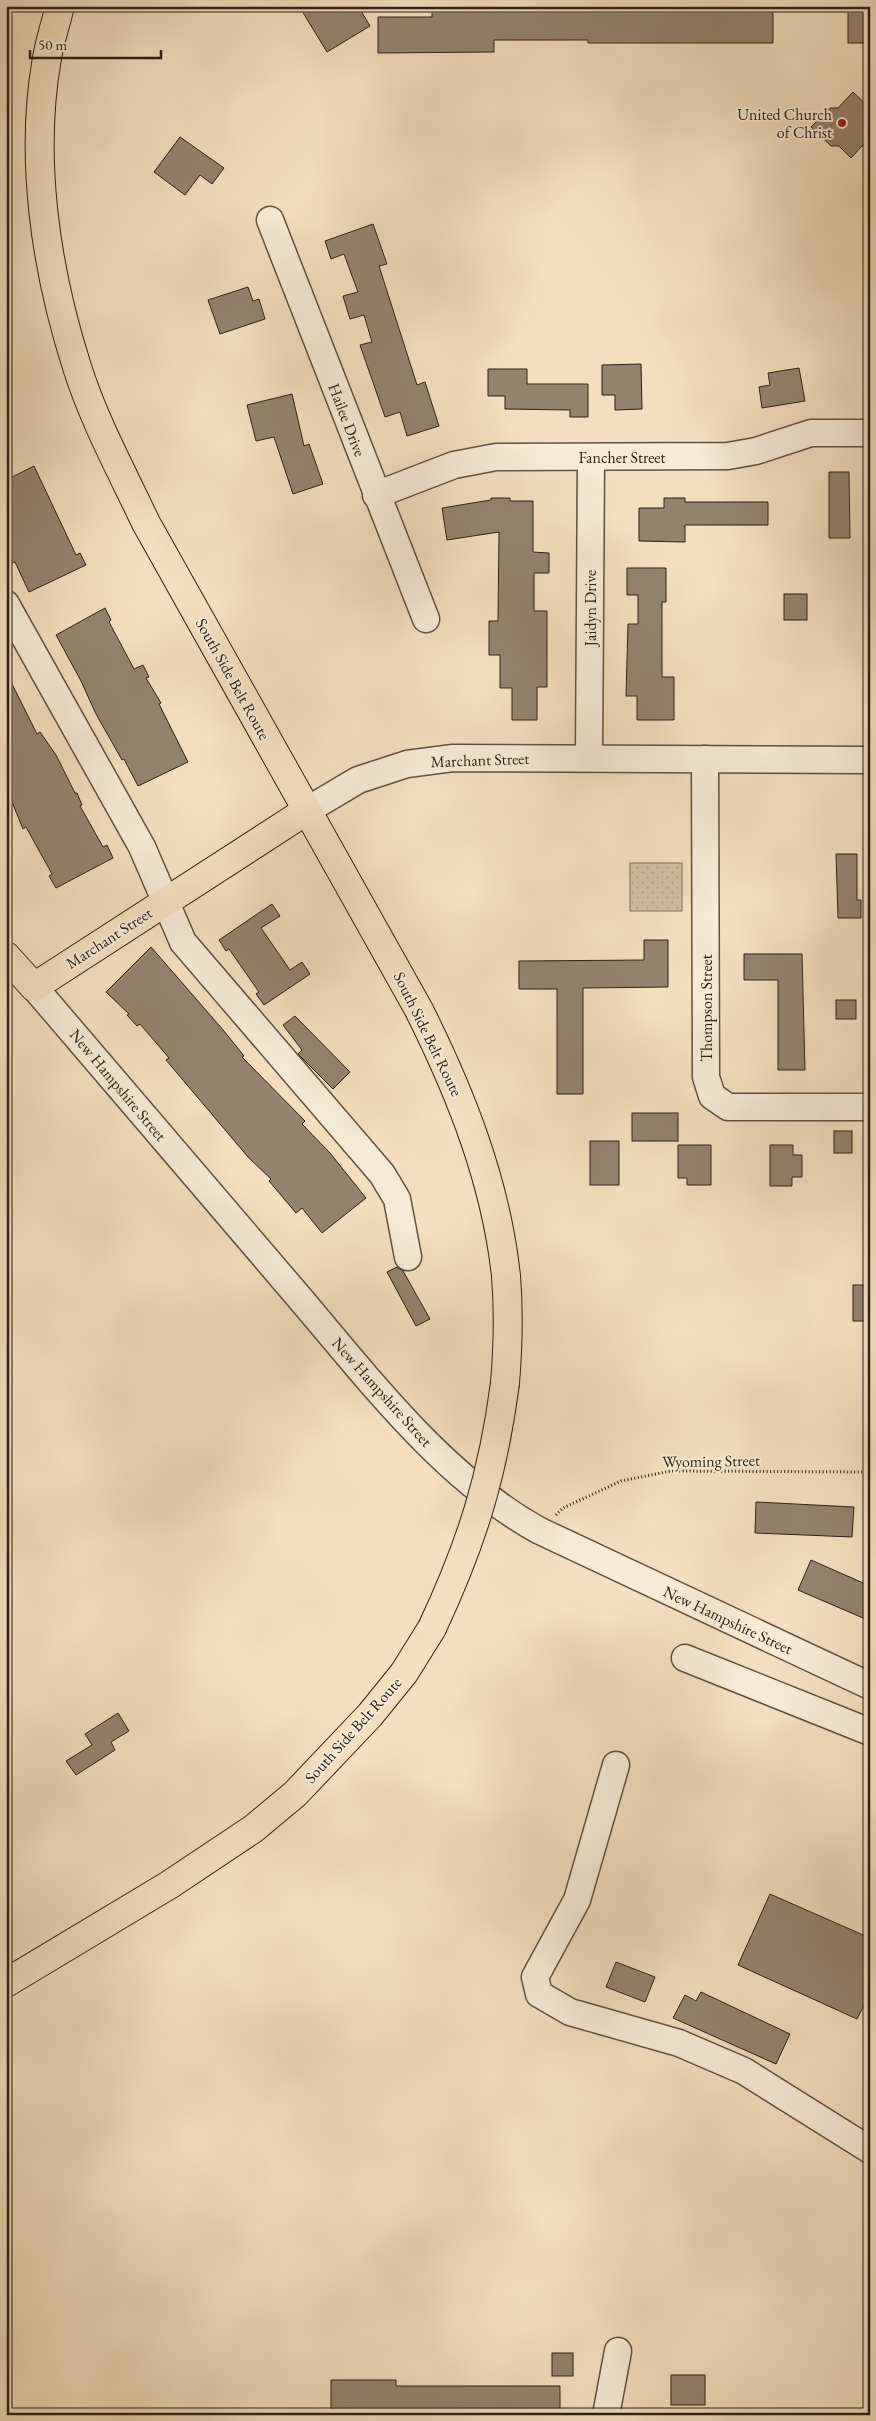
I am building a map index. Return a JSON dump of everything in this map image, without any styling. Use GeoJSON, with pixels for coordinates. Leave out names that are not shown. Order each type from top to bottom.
{"type":"FeatureCollection","features":[{"type":"Feature","properties":{"kind":"main road","name":"South Side Belt Route"},"geometry":{"type":"LineString","coordinates":[[6,1983],[169,1886],[253,1830],[295,1794],[370,1715],[404,1673],[432,1628],[454,1581],[480,1508],[498,1434],[505,1383],[508,1332],[506,1276],[497,1219],[475,1138],[448,1068],[419,1010],[146,522],[110,447],[77,368],[53,273],[44,209],[39,136],[47,58],[60,6]]}},
{"type":"Feature","properties":{"kind":"main road","name":"Marchant Street"},"geometry":{"type":"LineString","coordinates":[[34,987],[306,810]]}},
{"type":"Feature","properties":{"kind":"main road","name":"New Hampshire Street"},"geometry":{"type":"LineString","coordinates":[[6,956],[34,987]]}},
{"type":"Feature","properties":{"kind":"street","name":"Hailee Drive"},"geometry":{"type":"LineString","coordinates":[[270,220],[426,618]]}},
{"type":"Feature","properties":{"kind":"street","name":"Fancher Street"},"geometry":{"type":"LineString","coordinates":[[376,494],[454,465],[496,457],[728,456],[756,451],[811,433],[870,433]]}},
{"type":"Feature","properties":{"kind":"street","name":"Jaidyn Drive"},"geometry":{"type":"LineString","coordinates":[[589,758],[591,458]]}},
{"type":"Feature","properties":{"kind":"street"},"geometry":{"type":"LineString","coordinates":[[6,604],[142,847],[183,942],[382,1174],[397,1199],[408,1257]]}},
{"type":"Feature","properties":{"kind":"street","name":"Marchant Street"},"geometry":{"type":"LineString","coordinates":[[306,810],[358,780],[406,764],[453,758],[870,760]]}},
{"type":"Feature","properties":{"kind":"street","name":"Thompson Street"},"geometry":{"type":"LineString","coordinates":[[705,759],[706,1077],[712,1096],[728,1107],[870,1107]]}},
{"type":"Feature","properties":{"kind":"street","name":"New Hampshire Street"},"geometry":{"type":"LineString","coordinates":[[34,987],[407,1421],[462,1478],[515,1518],[540,1531],[870,1686]]}},
{"type":"Feature","properties":{"kind":"street"},"geometry":{"type":"LineString","coordinates":[[685,1658],[870,1732]]}},
{"type":"Feature","properties":{"kind":"street"},"geometry":{"type":"LineString","coordinates":[[616,1765],[577,1900],[535,1976],[539,1994],[570,2012],[679,2043],[744,2071],[870,2150]]}},
{"type":"Feature","properties":{"kind":"street"},"geometry":{"type":"LineString","coordinates":[[606,2415],[618,2352]]}},
{"type":"Feature","properties":{"kind":"path","name":"Wyoming Street"},"geometry":{"type":"LineString","coordinates":[[540,1531],[562,1508],[622,1481],[671,1471],[870,1472]]}},
{"type":"Feature","properties":{"kind":"shaded area"},"geometry":{"type":"Polygon","coordinates":[[[630,863],[682,863],[682,911],[630,911],[630,863]]]}},
{"type":"Feature","properties":{"kind":"building"},"geometry":{"type":"Polygon","coordinates":[[[299,6],[358,6],[370,26],[327,52],[299,6]]]}},
{"type":"Feature","properties":{"kind":"building"},"geometry":{"type":"Polygon","coordinates":[[[463,6],[574,6],[574,9],[679,6],[679,10],[773,10],[773,43],[588,43],[588,40],[494,40],[494,52],[378,53],[378,17],[432,17],[432,11],[463,11],[463,6]]]}},
{"type":"Feature","properties":{"kind":"building"},"geometry":{"type":"Polygon","coordinates":[[[848,6],[866,6],[866,43],[848,43],[848,6]]]}},
{"type":"Feature","properties":{"kind":"building","name":"United Church of Christ"},"geometry":{"type":"Polygon","coordinates":[[[853,92],[870,108],[870,146],[862,146],[851,158],[839,146],[831,146],[811,127],[830,108],[838,108],[853,92]]]}},
{"type":"Feature","properties":{"kind":"building"},"geometry":{"type":"Polygon","coordinates":[[[180,137],[224,168],[212,184],[200,175],[185,195],[154,172],[180,137]]]}},
{"type":"Feature","properties":{"kind":"building"},"geometry":{"type":"Polygon","coordinates":[[[373,224],[387,264],[379,266],[417,385],[425,382],[439,426],[407,436],[400,412],[385,417],[360,345],[372,342],[364,315],[350,319],[343,296],[358,292],[344,254],[331,259],[325,241],[373,224]]]}},
{"type":"Feature","properties":{"kind":"building"},"geometry":{"type":"Polygon","coordinates":[[[248,287],[253,301],[259,299],[265,319],[220,334],[208,300],[248,287]]]}},
{"type":"Feature","properties":{"kind":"building"},"geometry":{"type":"Polygon","coordinates":[[[641,364],[642,409],[615,410],[615,395],[602,395],[602,365],[641,364]]]}},
{"type":"Feature","properties":{"kind":"building"},"geometry":{"type":"Polygon","coordinates":[[[799,368],[805,401],[762,408],[759,387],[770,385],[768,373],[799,368]]]}},
{"type":"Feature","properties":{"kind":"building"},"geometry":{"type":"Polygon","coordinates":[[[488,369],[527,369],[527,384],[588,384],[588,417],[570,417],[570,410],[505,409],[505,396],[488,396],[488,369]]]}},
{"type":"Feature","properties":{"kind":"building"},"geometry":{"type":"Polygon","coordinates":[[[292,394],[304,446],[309,444],[323,484],[293,494],[274,437],[256,441],[247,405],[292,394]]]}},
{"type":"Feature","properties":{"kind":"building"},"geometry":{"type":"Polygon","coordinates":[[[34,466],[76,555],[80,553],[86,565],[29,592],[15,562],[11,563],[6,551],[6,480],[34,466]]]}},
{"type":"Feature","properties":{"kind":"building"},"geometry":{"type":"Polygon","coordinates":[[[829,472],[849,472],[850,538],[829,538],[829,472]]]}},
{"type":"Feature","properties":{"kind":"building"},"geometry":{"type":"Polygon","coordinates":[[[491,498],[510,498],[510,501],[533,501],[533,552],[549,553],[549,573],[534,573],[534,611],[547,611],[547,687],[537,687],[537,720],[512,720],[512,688],[500,688],[500,655],[489,655],[489,621],[498,621],[499,532],[447,540],[442,508],[491,500],[491,498]]]}},
{"type":"Feature","properties":{"kind":"building"},"geometry":{"type":"Polygon","coordinates":[[[664,498],[685,498],[685,502],[768,502],[768,525],[685,525],[685,542],[639,541],[639,508],[664,508],[664,498]]]}},
{"type":"Feature","properties":{"kind":"building"},"geometry":{"type":"Polygon","coordinates":[[[627,568],[666,568],[666,602],[662,602],[662,677],[674,677],[674,720],[637,720],[637,696],[626,696],[628,624],[638,624],[638,595],[627,595],[627,568]]]}},
{"type":"Feature","properties":{"kind":"building"},"geometry":{"type":"Polygon","coordinates":[[[784,594],[807,594],[807,620],[784,620],[784,594]]]}},
{"type":"Feature","properties":{"kind":"building"},"geometry":{"type":"Polygon","coordinates":[[[105,608],[111,620],[109,622],[134,669],[143,665],[149,677],[146,678],[161,703],[159,704],[188,762],[138,786],[124,759],[122,760],[96,714],[81,681],[56,635],[105,608]]]}},
{"type":"Feature","properties":{"kind":"building"},"geometry":{"type":"Polygon","coordinates":[[[6,672],[37,734],[40,732],[56,755],[75,793],[77,793],[82,805],[80,806],[103,847],[107,845],[113,858],[56,888],[49,876],[52,874],[26,827],[23,829],[12,802],[6,805],[6,672]]]}},
{"type":"Feature","properties":{"kind":"building"},"geometry":{"type":"Polygon","coordinates":[[[836,854],[857,854],[857,900],[861,900],[861,918],[838,918],[836,854]]]}},
{"type":"Feature","properties":{"kind":"building"},"geometry":{"type":"Polygon","coordinates":[[[272,904],[280,916],[261,928],[290,970],[302,962],[310,974],[264,1005],[256,994],[259,992],[229,949],[226,951],[219,940],[272,904]]]}},
{"type":"Feature","properties":{"kind":"building"},"geometry":{"type":"Polygon","coordinates":[[[644,940],[668,940],[668,987],[583,988],[583,1094],[557,1094],[557,989],[519,989],[519,961],[644,960],[644,940]]]}},
{"type":"Feature","properties":{"kind":"building"},"geometry":{"type":"Polygon","coordinates":[[[151,947],[224,1031],[244,1056],[242,1057],[305,1121],[302,1124],[330,1153],[366,1198],[322,1233],[302,1208],[296,1213],[269,1181],[271,1179],[248,1157],[166,1060],[169,1058],[140,1024],[137,1026],[127,1015],[129,1014],[106,992],[151,947]]]}},
{"type":"Feature","properties":{"kind":"building"},"geometry":{"type":"Polygon","coordinates":[[[744,954],[802,954],[805,1070],[778,1070],[778,980],[744,980],[744,954]]]}},
{"type":"Feature","properties":{"kind":"building"},"geometry":{"type":"Polygon","coordinates":[[[836,1000],[856,1000],[856,1019],[836,1019],[836,1000]]]}},
{"type":"Feature","properties":{"kind":"building"},"geometry":{"type":"Polygon","coordinates":[[[295,1016],[350,1072],[333,1089],[298,1054],[302,1050],[283,1025],[295,1016]]]}},
{"type":"Feature","properties":{"kind":"building"},"geometry":{"type":"Polygon","coordinates":[[[632,1113],[678,1113],[678,1141],[632,1141],[632,1113]]]}},
{"type":"Feature","properties":{"kind":"building"},"geometry":{"type":"Polygon","coordinates":[[[834,1131],[852,1131],[852,1153],[834,1153],[834,1131]]]}},
{"type":"Feature","properties":{"kind":"building"},"geometry":{"type":"Polygon","coordinates":[[[590,1141],[619,1141],[619,1185],[590,1185],[590,1141]]]}},
{"type":"Feature","properties":{"kind":"building"},"geometry":{"type":"Polygon","coordinates":[[[678,1145],[711,1145],[711,1185],[687,1185],[687,1178],[678,1178],[678,1145]]]}},
{"type":"Feature","properties":{"kind":"building"},"geometry":{"type":"Polygon","coordinates":[[[770,1145],[793,1145],[793,1155],[802,1155],[802,1177],[792,1177],[792,1186],[770,1186],[770,1145]]]}},
{"type":"Feature","properties":{"kind":"building"},"geometry":{"type":"Polygon","coordinates":[[[397,1267],[403,1271],[430,1319],[416,1326],[387,1272],[397,1267]]]}},
{"type":"Feature","properties":{"kind":"building"},"geometry":{"type":"Polygon","coordinates":[[[853,1285],[870,1285],[870,1321],[853,1321],[853,1285]]]}},
{"type":"Feature","properties":{"kind":"building"},"geometry":{"type":"Polygon","coordinates":[[[756,1502],[854,1507],[852,1537],[755,1533],[756,1502]]]}},
{"type":"Feature","properties":{"kind":"building"},"geometry":{"type":"Polygon","coordinates":[[[811,1560],[870,1586],[870,1621],[798,1590],[811,1560]]]}},
{"type":"Feature","properties":{"kind":"building"},"geometry":{"type":"Polygon","coordinates":[[[118,1713],[129,1731],[111,1742],[115,1750],[76,1775],[66,1761],[92,1745],[85,1734],[118,1713]]]}},
{"type":"Feature","properties":{"kind":"building"},"geometry":{"type":"Polygon","coordinates":[[[770,1894],[870,1938],[870,1993],[857,2019],[738,1965],[770,1894]]]}},
{"type":"Feature","properties":{"kind":"building"},"geometry":{"type":"Polygon","coordinates":[[[616,1962],[655,1977],[645,2002],[606,1987],[616,1962]]]}},
{"type":"Feature","properties":{"kind":"building"},"geometry":{"type":"Polygon","coordinates":[[[701,1992],[790,2034],[776,2064],[673,2018],[685,1995],[696,2001],[701,1992]]]}},
{"type":"Feature","properties":{"kind":"building"},"geometry":{"type":"Polygon","coordinates":[[[552,2353],[573,2353],[573,2376],[552,2376],[552,2353]]]}},
{"type":"Feature","properties":{"kind":"building"},"geometry":{"type":"Polygon","coordinates":[[[671,2375],[705,2375],[705,2405],[671,2405],[671,2375]]]}},
{"type":"Feature","properties":{"kind":"building"},"geometry":{"type":"Polygon","coordinates":[[[331,2380],[396,2380],[396,2386],[560,2386],[560,2413],[396,2413],[396,2415],[369,2415],[369,2412],[331,2412],[331,2380]]]}},
{"type":"Feature","properties":{"kind":"place","name":"United Church of Christ"},"geometry":{"type":"Point","coordinates":[842,123]}}]}
